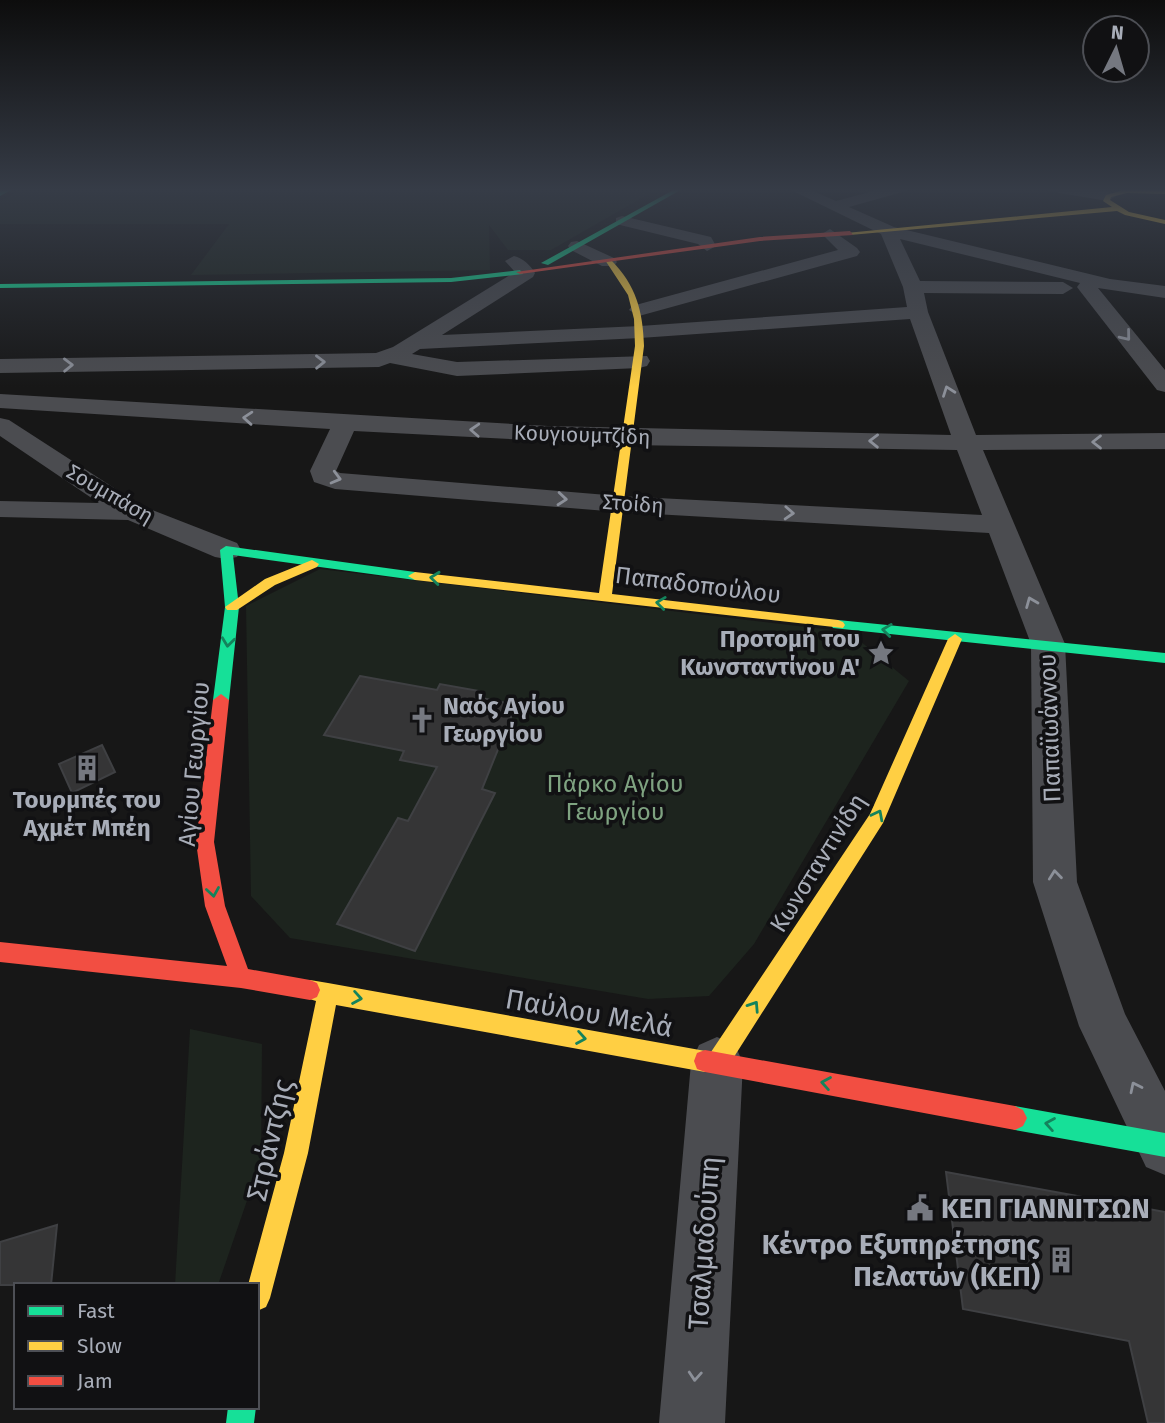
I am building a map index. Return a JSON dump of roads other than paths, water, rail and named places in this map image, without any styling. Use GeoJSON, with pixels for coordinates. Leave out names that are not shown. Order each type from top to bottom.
{"type":"FeatureCollection","features":[{"type":"Feature","properties":{"kind":"street"},"geometry":{"type":"LineString","coordinates":[[0,366],[363,362],[391,357],[416,343],[520,267],[554,254]]}},
{"type":"Feature","properties":{"kind":"street"},"geometry":{"type":"LineString","coordinates":[[593,254],[608,262],[636,294],[640,332],[639,361],[605,597]]}},
{"type":"Feature","properties":{"kind":"street"},"geometry":{"type":"LineString","coordinates":[[0,286],[408,283],[520,267],[564,268],[661,254]]}},
{"type":"Feature","properties":{"kind":"street"},"geometry":{"type":"LineString","coordinates":[[639,310],[842,254]]}},
{"type":"Feature","properties":{"kind":"street","name":"Παπαϊωάννου"},"geometry":{"type":"LineString","coordinates":[[897,254],[967,443],[1048,645],[1055,882],[1104,1026],[1165,1146]]}},
{"type":"Feature","properties":{"kind":"street"},"geometry":{"type":"LineString","coordinates":[[984,254],[1110,285],[1165,292]]}},
{"type":"Feature","properties":{"kind":"street"},"geometry":{"type":"LineString","coordinates":[[629,286],[647,257]]}},
{"type":"Feature","properties":{"kind":"street"},"geometry":{"type":"LineString","coordinates":[[564,268],[601,281],[629,286]]}},
{"type":"Feature","properties":{"kind":"street"},"geometry":{"type":"LineString","coordinates":[[416,343],[640,332],[916,300],[1110,285]]}},
{"type":"Feature","properties":{"kind":"street"},"geometry":{"type":"LineString","coordinates":[[1087,287],[1165,385]]}},
{"type":"Feature","properties":{"kind":"street"},"geometry":{"type":"LineString","coordinates":[[391,357],[457,369],[639,361]]}},
{"type":"Feature","properties":{"kind":"street","name":"Κουγιουμτζίδη"},"geometry":{"type":"LineString","coordinates":[[0,401],[345,424],[626,437],[967,443],[1165,441]]}},
{"type":"Feature","properties":{"kind":"street"},"geometry":{"type":"LineString","coordinates":[[4,429],[28,403]]}},
{"type":"Feature","properties":{"kind":"street","name":"Στοίδη"},"geometry":{"type":"LineString","coordinates":[[345,424],[323,471],[328,479],[619,504],[1000,525]]}},
{"type":"Feature","properties":{"kind":"street","name":"Σουμπάση"},"geometry":{"type":"LineString","coordinates":[[4,429],[132,512],[226,550]]}},
{"type":"Feature","properties":{"kind":"street"},"geometry":{"type":"LineString","coordinates":[[0,509],[132,512]]}},
{"type":"Feature","properties":{"kind":"street","name":"Παπαδοπούλου"},"geometry":{"type":"LineString","coordinates":[[226,550],[312,564],[955,639],[1048,645],[1165,658]]}},
{"type":"Feature","properties":{"kind":"street","name":"Αγίου Γεωργίου"},"geometry":{"type":"LineString","coordinates":[[226,550],[232,607],[205,842],[215,906],[241,978]]}},
{"type":"Feature","properties":{"kind":"street"},"geometry":{"type":"LineString","coordinates":[[232,607],[270,582],[312,564]]}},
{"type":"Feature","properties":{"kind":"street","name":"Κωνσταντινίδη"},"geometry":{"type":"LineString","coordinates":[[717,1063],[877,818],[955,639]]}},
{"type":"Feature","properties":{"kind":"street","name":"Παύλου Μελά"},"geometry":{"type":"LineString","coordinates":[[0,952],[241,978],[1165,1146]]}},
{"type":"Feature","properties":{"kind":"street","name":"Στράντζης"},"geometry":{"type":"LineString","coordinates":[[259,1291],[296,1153],[328,993]]}},
{"type":"Feature","properties":{"kind":"street","name":"Τσαλμαδούπη"},"geometry":{"type":"LineString","coordinates":[[692,1423],[717,1063]]}},
{"type":"Feature","properties":{"kind":"place","name":"Προτομή του Κωνσταντίνου Α'"},"geometry":{"type":"Point","coordinates":[881,653]}},
{"type":"Feature","properties":{"kind":"place","name":"Ναός Αγίου Γεωργίου"},"geometry":{"type":"Point","coordinates":[422,720]}},
{"type":"Feature","properties":{"kind":"place","name":"Τουρμπές του Αχμέτ Μπέη"},"geometry":{"type":"Point","coordinates":[87,768]}},
{"type":"Feature","properties":{"kind":"place","name":"ΚΕΠ ΓΙΑΝΝΙΤΣΩΝ"},"geometry":{"type":"Point","coordinates":[920,1208]}},
{"type":"Feature","properties":{"kind":"place","name":"Κέντρο Εξυπηρέτησης Πελατών (ΚΕΠ)"},"geometry":{"type":"Point","coordinates":[1061,1260]}},
{"type":"Feature","properties":{"kind":"park label","name":"Πάρκο Αγίου Γεωργίου"},"geometry":{"type":"Point","coordinates":[615,798]}}]}
